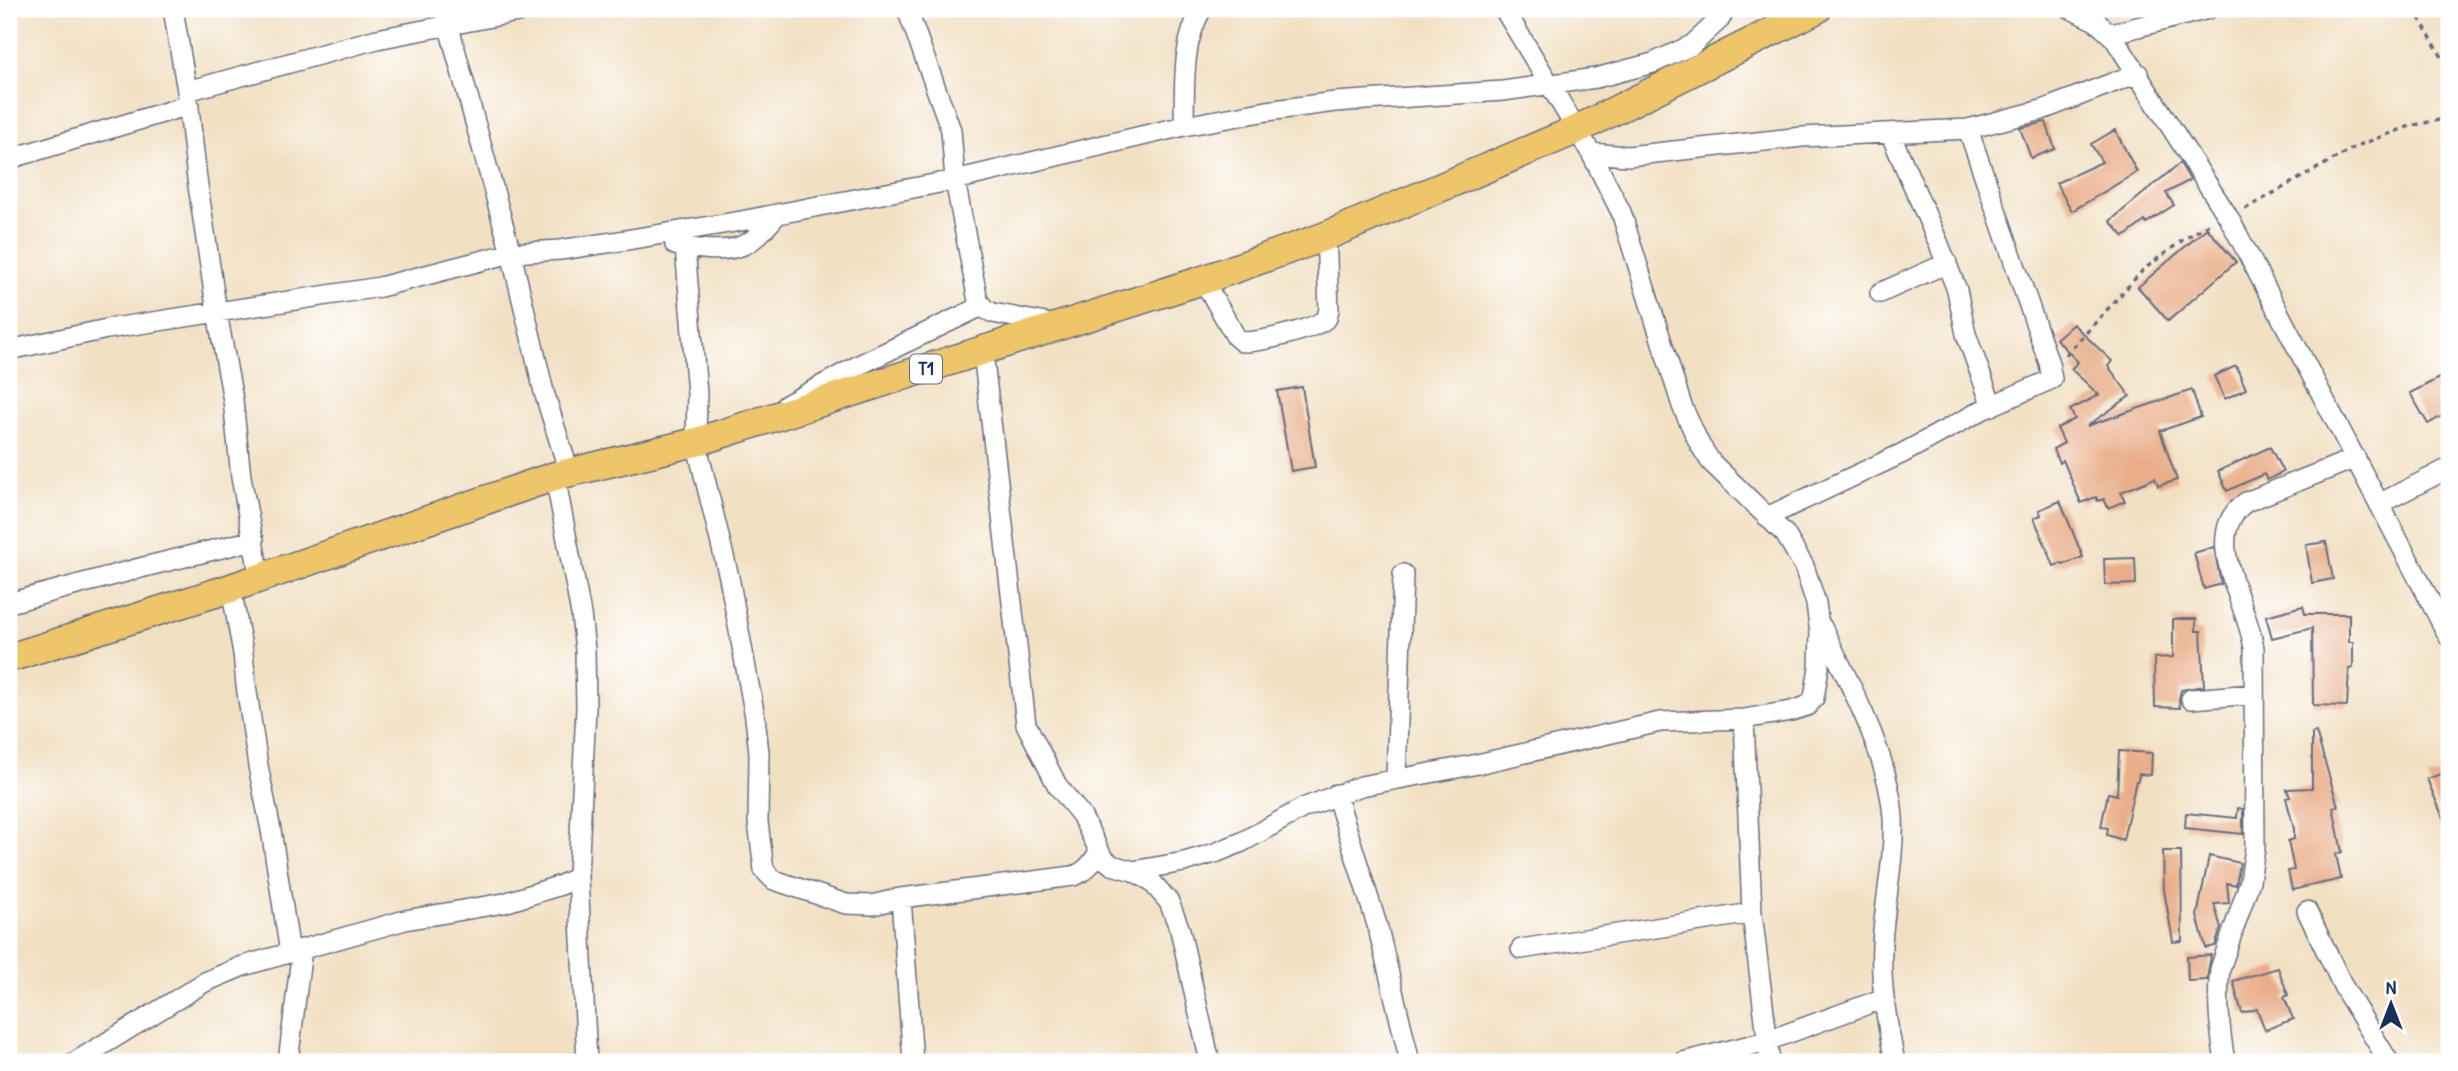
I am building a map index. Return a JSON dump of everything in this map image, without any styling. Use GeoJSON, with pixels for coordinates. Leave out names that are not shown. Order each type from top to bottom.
{"type":"FeatureCollection","features":[{"type":"Feature","properties":{"kind":"highway","name":"T1"},"geometry":{"type":"LineString","coordinates":[[9,658],[231,588],[562,474],[696,442],[983,352],[1057,325],[1203,280],[1326,236],[1583,142],[1817,9]]}},
{"type":"Feature","properties":{"kind":"street"},"geometry":{"type":"LineString","coordinates":[[173,9],[217,313],[233,400],[241,477],[260,578]]}},
{"type":"Feature","properties":{"kind":"street"},"geometry":{"type":"LineString","coordinates":[[9,159],[188,98],[446,18],[533,9]]}},
{"type":"Feature","properties":{"kind":"street"},"geometry":{"type":"LineString","coordinates":[[907,9],[951,130],[955,180],[976,294],[982,306],[1003,316],[1057,325]]}},
{"type":"Feature","properties":{"kind":"street"},"geometry":{"type":"LineString","coordinates":[[1184,126],[1187,51],[1191,32],[1202,9]]}},
{"type":"Feature","properties":{"kind":"street"},"geometry":{"type":"LineString","coordinates":[[1133,871],[1184,862],[1214,853],[1242,842],[1303,808],[1362,786],[1473,765],[1660,722],[1744,719],[1791,711],[1807,706],[1812,701],[1819,667],[1819,620],[1804,566],[1785,534],[1769,516],[1710,462],[1693,431],[1652,314],[1621,212],[1504,9]]}},
{"type":"Feature","properties":{"kind":"street"},"geometry":{"type":"LineString","coordinates":[[9,350],[107,329],[380,286],[511,253],[620,242],[955,180],[1184,126],[1267,111],[1335,102],[1503,91],[1596,78],[1653,63],[1692,45],[1720,19],[1725,9]]}},
{"type":"Feature","properties":{"kind":"street"},"geometry":{"type":"LineString","coordinates":[[2071,9],[2097,22],[2109,34],[2138,73],[2229,218],[2449,637]]}},
{"type":"Feature","properties":{"kind":"street"},"geometry":{"type":"LineString","coordinates":[[2109,34],[2208,9]]}},
{"type":"Feature","properties":{"kind":"street"},"geometry":{"type":"LineString","coordinates":[[446,18],[511,253],[544,392],[562,474],[582,622],[586,708],[579,877],[587,1062]]}},
{"type":"Feature","properties":{"kind":"street"},"geometry":{"type":"LineString","coordinates":[[1583,142],[1628,156],[1802,137],[1968,129],[2042,110],[2138,73]]}},
{"type":"Feature","properties":{"kind":"street"},"geometry":{"type":"LineString","coordinates":[[1769,516],[1903,453],[1992,406],[2050,381],[2052,376],[1968,129]]}},
{"type":"Feature","properties":{"kind":"street"},"geometry":{"type":"LineString","coordinates":[[1890,133],[1947,263],[1957,290],[1966,334],[1992,406]]}},
{"type":"Feature","properties":{"kind":"street"},"geometry":{"type":"LineString","coordinates":[[620,242],[732,248],[741,246],[758,235],[779,213]]}},
{"type":"Feature","properties":{"kind":"street"},"geometry":{"type":"LineString","coordinates":[[1203,280],[1236,337],[1242,342],[1257,341],[1318,324],[1326,318],[1329,309],[1326,236]]}},
{"type":"Feature","properties":{"kind":"street"},"geometry":{"type":"LineString","coordinates":[[685,247],[696,394],[696,442],[729,577],[755,717],[759,753],[758,822],[764,870],[774,880],[846,904],[860,906],[925,893],[1073,876],[1091,865],[1099,852]]}},
{"type":"Feature","properties":{"kind":"street"},"geometry":{"type":"LineString","coordinates":[[1880,293],[1947,263]]}},
{"type":"Feature","properties":{"kind":"street"},"geometry":{"type":"LineString","coordinates":[[760,421],[803,394],[982,306]]}},
{"type":"Feature","properties":{"kind":"street"},"geometry":{"type":"LineString","coordinates":[[983,352],[1026,724],[1056,785],[1081,814],[1099,852],[1112,865],[1133,871],[1151,881],[1174,912],[1210,1062]]}},
{"type":"Feature","properties":{"kind":"street"},"geometry":{"type":"LineString","coordinates":[[2224,1062],[2220,969],[2247,892],[2255,848],[2253,640],[2225,550],[2227,524],[2233,513],[2246,502],[2356,458]]}},
{"type":"Feature","properties":{"kind":"street"},"geometry":{"type":"LineString","coordinates":[[2379,504],[2449,468]]}},
{"type":"Feature","properties":{"kind":"street"},"geometry":{"type":"LineString","coordinates":[[9,603],[254,540]]}},
{"type":"Feature","properties":{"kind":"street"},"geometry":{"type":"LineString","coordinates":[[1396,779],[1403,574]]}},
{"type":"Feature","properties":{"kind":"street"},"geometry":{"type":"LineString","coordinates":[[231,588],[243,653],[258,766],[296,951],[288,1062]]}},
{"type":"Feature","properties":{"kind":"street"},"geometry":{"type":"LineString","coordinates":[[1819,620],[1860,704],[1885,776],[1893,817],[1882,946],[1882,999],[1895,1062]]}},
{"type":"Feature","properties":{"kind":"street"},"geometry":{"type":"LineString","coordinates":[[2191,699],[2253,694]]}},
{"type":"Feature","properties":{"kind":"street"},"geometry":{"type":"LineString","coordinates":[[1744,719],[1752,913],[1770,1062]]}},
{"type":"Feature","properties":{"kind":"street"},"geometry":{"type":"LineString","coordinates":[[1336,794],[1378,928],[1410,1062]]}},
{"type":"Feature","properties":{"kind":"street"},"geometry":{"type":"LineString","coordinates":[[75,1062],[205,982],[243,966],[405,920],[504,903],[579,877]]}},
{"type":"Feature","properties":{"kind":"street"},"geometry":{"type":"LineString","coordinates":[[900,898],[913,1062]]}},
{"type":"Feature","properties":{"kind":"street"},"geometry":{"type":"LineString","coordinates":[[2307,911],[2344,988],[2389,1062]]}},
{"type":"Feature","properties":{"kind":"street"},"geometry":{"type":"LineString","coordinates":[[1521,949],[1752,913]]}},
{"type":"Feature","properties":{"kind":"street"},"geometry":{"type":"LineString","coordinates":[[1683,1062],[1766,1041],[1882,999]]}},
{"type":"Feature","properties":{"kind":"path"},"geometry":{"type":"LineString","coordinates":[[2414,9],[2449,69]]}},
{"type":"Feature","properties":{"kind":"building"},"geometry":{"type":"Polygon","coordinates":[[[2046,122],[2055,149],[2031,158],[2020,128],[2046,122]]]}},
{"type":"Feature","properties":{"kind":"building"},"geometry":{"type":"Polygon","coordinates":[[[2115,130],[2137,172],[2072,211],[2056,183],[2102,162],[2091,144],[2115,130]]]}},
{"type":"Feature","properties":{"kind":"building"},"geometry":{"type":"Polygon","coordinates":[[[2180,163],[2190,180],[2166,193],[2174,205],[2146,223],[2145,221],[2124,237],[2110,221],[2180,163]]]}},
{"type":"Feature","properties":{"kind":"building"},"geometry":{"type":"Polygon","coordinates":[[[2207,228],[2236,262],[2168,321],[2138,287],[2207,228]]]}},
{"type":"Feature","properties":{"kind":"building"},"geometry":{"type":"Polygon","coordinates":[[[2073,324],[2112,361],[2108,366],[2130,396],[2087,426],[2192,390],[2201,417],[2160,431],[2177,480],[2158,486],[2155,478],[2121,492],[2125,501],[2108,508],[2104,499],[2098,501],[2096,497],[2081,503],[2063,460],[2059,463],[2053,449],[2064,443],[2057,428],[2075,419],[2070,410],[2099,395],[2071,369],[2078,362],[2056,339],[2073,324]]]}},
{"type":"Feature","properties":{"kind":"building"},"geometry":{"type":"Polygon","coordinates":[[[2236,366],[2246,389],[2225,399],[2214,376],[2236,366]]]}},
{"type":"Feature","properties":{"kind":"building"},"geometry":{"type":"Polygon","coordinates":[[[2449,373],[2449,412],[2428,424],[2410,393],[2449,373]]]}},
{"type":"Feature","properties":{"kind":"building"},"geometry":{"type":"Polygon","coordinates":[[[1302,387],[1315,467],[1291,471],[1277,391],[1302,387]]]}},
{"type":"Feature","properties":{"kind":"building"},"geometry":{"type":"Polygon","coordinates":[[[2270,447],[2283,472],[2267,480],[2264,474],[2227,491],[2218,471],[2270,447]]]}},
{"type":"Feature","properties":{"kind":"building"},"geometry":{"type":"Polygon","coordinates":[[[2060,501],[2083,557],[2054,566],[2034,518],[2041,515],[2039,510],[2060,501]]]}},
{"type":"Feature","properties":{"kind":"building"},"geometry":{"type":"Polygon","coordinates":[[[2326,542],[2333,579],[2312,583],[2306,545],[2326,542]]]}},
{"type":"Feature","properties":{"kind":"building"},"geometry":{"type":"Polygon","coordinates":[[[2214,547],[2221,584],[2204,589],[2194,553],[2214,547]]]}},
{"type":"Feature","properties":{"kind":"building"},"geometry":{"type":"Polygon","coordinates":[[[2135,558],[2136,584],[2105,585],[2104,559],[2135,558]]]}},
{"type":"Feature","properties":{"kind":"building"},"geometry":{"type":"Polygon","coordinates":[[[2303,606],[2305,614],[2349,614],[2353,668],[2349,669],[2347,706],[2313,705],[2312,628],[2272,638],[2266,616],[2303,606]]]}},
{"type":"Feature","properties":{"kind":"building"},"geometry":{"type":"Polygon","coordinates":[[[2173,619],[2196,619],[2196,631],[2201,631],[2204,686],[2181,690],[2180,708],[2155,707],[2154,658],[2173,657],[2173,619]]]}},
{"type":"Feature","properties":{"kind":"building"},"geometry":{"type":"Polygon","coordinates":[[[2316,732],[2338,806],[2333,807],[2342,852],[2336,854],[2341,879],[2292,890],[2288,871],[2294,870],[2288,841],[2294,839],[2294,829],[2286,798],[2290,797],[2287,789],[2312,788],[2312,733],[2316,732]]]}},
{"type":"Feature","properties":{"kind":"building"},"geometry":{"type":"Polygon","coordinates":[[[2119,751],[2152,753],[2151,775],[2139,774],[2136,781],[2123,840],[2107,835],[2108,828],[2101,827],[2108,793],[2117,795],[2119,751]]]}},
{"type":"Feature","properties":{"kind":"building"},"geometry":{"type":"Polygon","coordinates":[[[2449,771],[2449,832],[2427,779],[2449,771]]]}},
{"type":"Feature","properties":{"kind":"building"},"geometry":{"type":"Polygon","coordinates":[[[2238,808],[2243,809],[2243,834],[2185,828],[2186,813],[2237,818],[2238,808]]]}},
{"type":"Feature","properties":{"kind":"building"},"geometry":{"type":"Polygon","coordinates":[[[2163,851],[2181,851],[2182,941],[2173,942],[2164,890],[2163,851]]]}},
{"type":"Feature","properties":{"kind":"building"},"geometry":{"type":"Polygon","coordinates":[[[2209,856],[2240,863],[2236,885],[2227,883],[2229,903],[2214,904],[2221,928],[2215,946],[2206,948],[2197,916],[2209,856]]]}},
{"type":"Feature","properties":{"kind":"building"},"geometry":{"type":"Polygon","coordinates":[[[2211,955],[2207,980],[2188,981],[2187,957],[2211,955]]]}},
{"type":"Feature","properties":{"kind":"building"},"geometry":{"type":"Polygon","coordinates":[[[2278,968],[2288,995],[2284,997],[2293,1019],[2265,1030],[2257,1009],[2242,1013],[2233,981],[2278,968]]]}}]}
